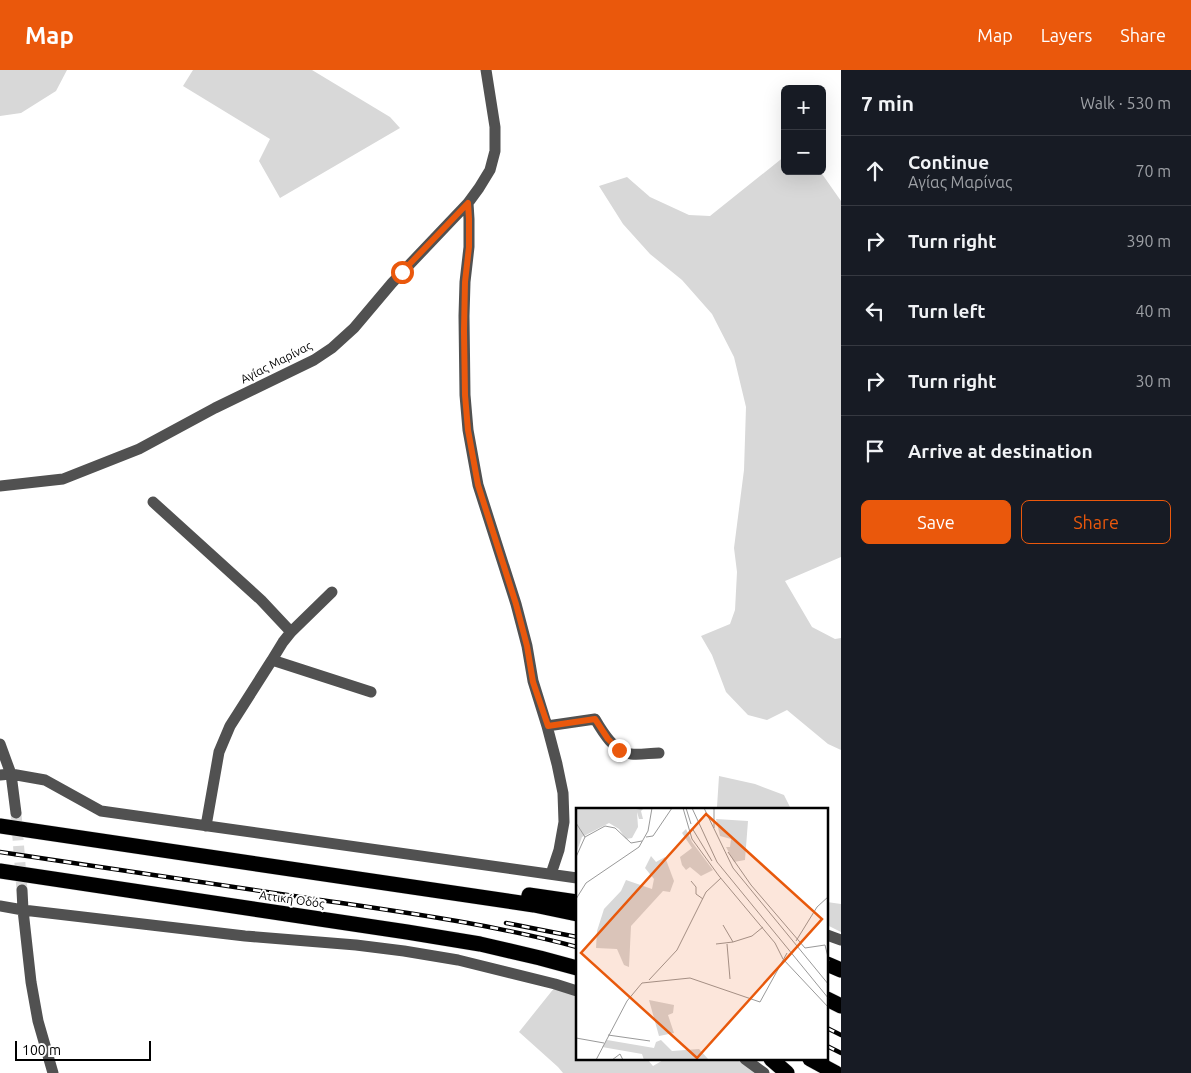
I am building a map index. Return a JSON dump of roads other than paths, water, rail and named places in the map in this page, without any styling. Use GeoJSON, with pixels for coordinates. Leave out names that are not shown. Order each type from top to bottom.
{"type":"FeatureCollection","features":[{"type":"Feature","properties":{"kind":"highway"},"geometry":{"type":"LineString","coordinates":[[0,826],[534,905],[576,914]]}},
{"type":"Feature","properties":{"kind":"highway","name":"Αττική Οδός"},"geometry":{"type":"LineString","coordinates":[[0,871],[480,944],[576,968]]}},
{"type":"Feature","properties":{"kind":"highway"},"geometry":{"type":"LineString","coordinates":[[450,893],[483,888],[576,902]]}},
{"type":"Feature","properties":{"kind":"highway"},"geometry":{"type":"LineString","coordinates":[[828,964],[841,970]]}},
{"type":"Feature","properties":{"kind":"highway"},"geometry":{"type":"LineString","coordinates":[[828,1000],[841,1006]]}},
{"type":"Feature","properties":{"kind":"highway"},"geometry":{"type":"LineString","coordinates":[[772,1060],[787,1073]]}},
{"type":"Feature","properties":{"kind":"highway"},"geometry":{"type":"LineString","coordinates":[[812,1060],[836,1073]]}},
{"type":"Feature","properties":{"kind":"street","name":"Αγίας Μαρίνας"},"geometry":{"type":"LineString","coordinates":[[0,486],[62,479],[139,449],[215,408],[314,360],[332,348],[354,328],[392,283],[468,203],[490,170],[495,151],[496,127],[486,70]]}},
{"type":"Feature","properties":{"kind":"street"},"geometry":{"type":"LineString","coordinates":[[468,203],[469,247],[465,282],[464,334],[468,430],[478,485],[516,604],[527,646],[533,682],[548,726],[558,764],[563,793],[564,822],[560,850],[550,874]]}},
{"type":"Feature","properties":{"kind":"street"},"geometry":{"type":"LineString","coordinates":[[153,502],[262,600],[291,632]]}},
{"type":"Feature","properties":{"kind":"street"},"geometry":{"type":"LineString","coordinates":[[206,826],[219,752],[230,726],[283,642],[332,592]]}},
{"type":"Feature","properties":{"kind":"street"},"geometry":{"type":"LineString","coordinates":[[272,660],[371,692]]}},
{"type":"Feature","properties":{"kind":"street"},"geometry":{"type":"LineString","coordinates":[[548,726],[595,719],[608,739],[619,750],[629,754],[659,753]]}},
{"type":"Feature","properties":{"kind":"street"},"geometry":{"type":"LineString","coordinates":[[0,744],[16,813]]}},
{"type":"Feature","properties":{"kind":"street"},"geometry":{"type":"LineString","coordinates":[[6,774],[45,780],[101,811],[576,878]]}},
{"type":"Feature","properties":{"kind":"street"},"geometry":{"type":"LineString","coordinates":[[22,890],[31,982],[38,1020],[53,1073]]}},
{"type":"Feature","properties":{"kind":"street"},"geometry":{"type":"LineString","coordinates":[[0,906],[244,936],[404,951],[458,960],[576,991]]}},
{"type":"Feature","properties":{"kind":"street"},"geometry":{"type":"LineString","coordinates":[[828,934],[841,940]]}},
{"type":"Feature","properties":{"kind":"street"},"geometry":{"type":"LineString","coordinates":[[746,1060],[764,1073]]}},
{"type":"Feature","properties":{"kind":"tunnel"},"geometry":{"type":"LineString","coordinates":[[16,813],[22,890]]}},
{"type":"Feature","properties":{"kind":"railway"},"geometry":{"type":"LineString","coordinates":[[0,852],[446,919],[576,947]]}},
{"type":"Feature","properties":{"kind":"railway"},"geometry":{"type":"LineString","coordinates":[[506,923],[576,937]]}},
{"type":"Feature","properties":{"kind":"railway"},"geometry":{"type":"LineString","coordinates":[[828,1028],[841,1035]]}},
{"type":"Feature","properties":{"kind":"railway"},"geometry":{"type":"LineString","coordinates":[[828,1046],[841,1053]]}}]}
